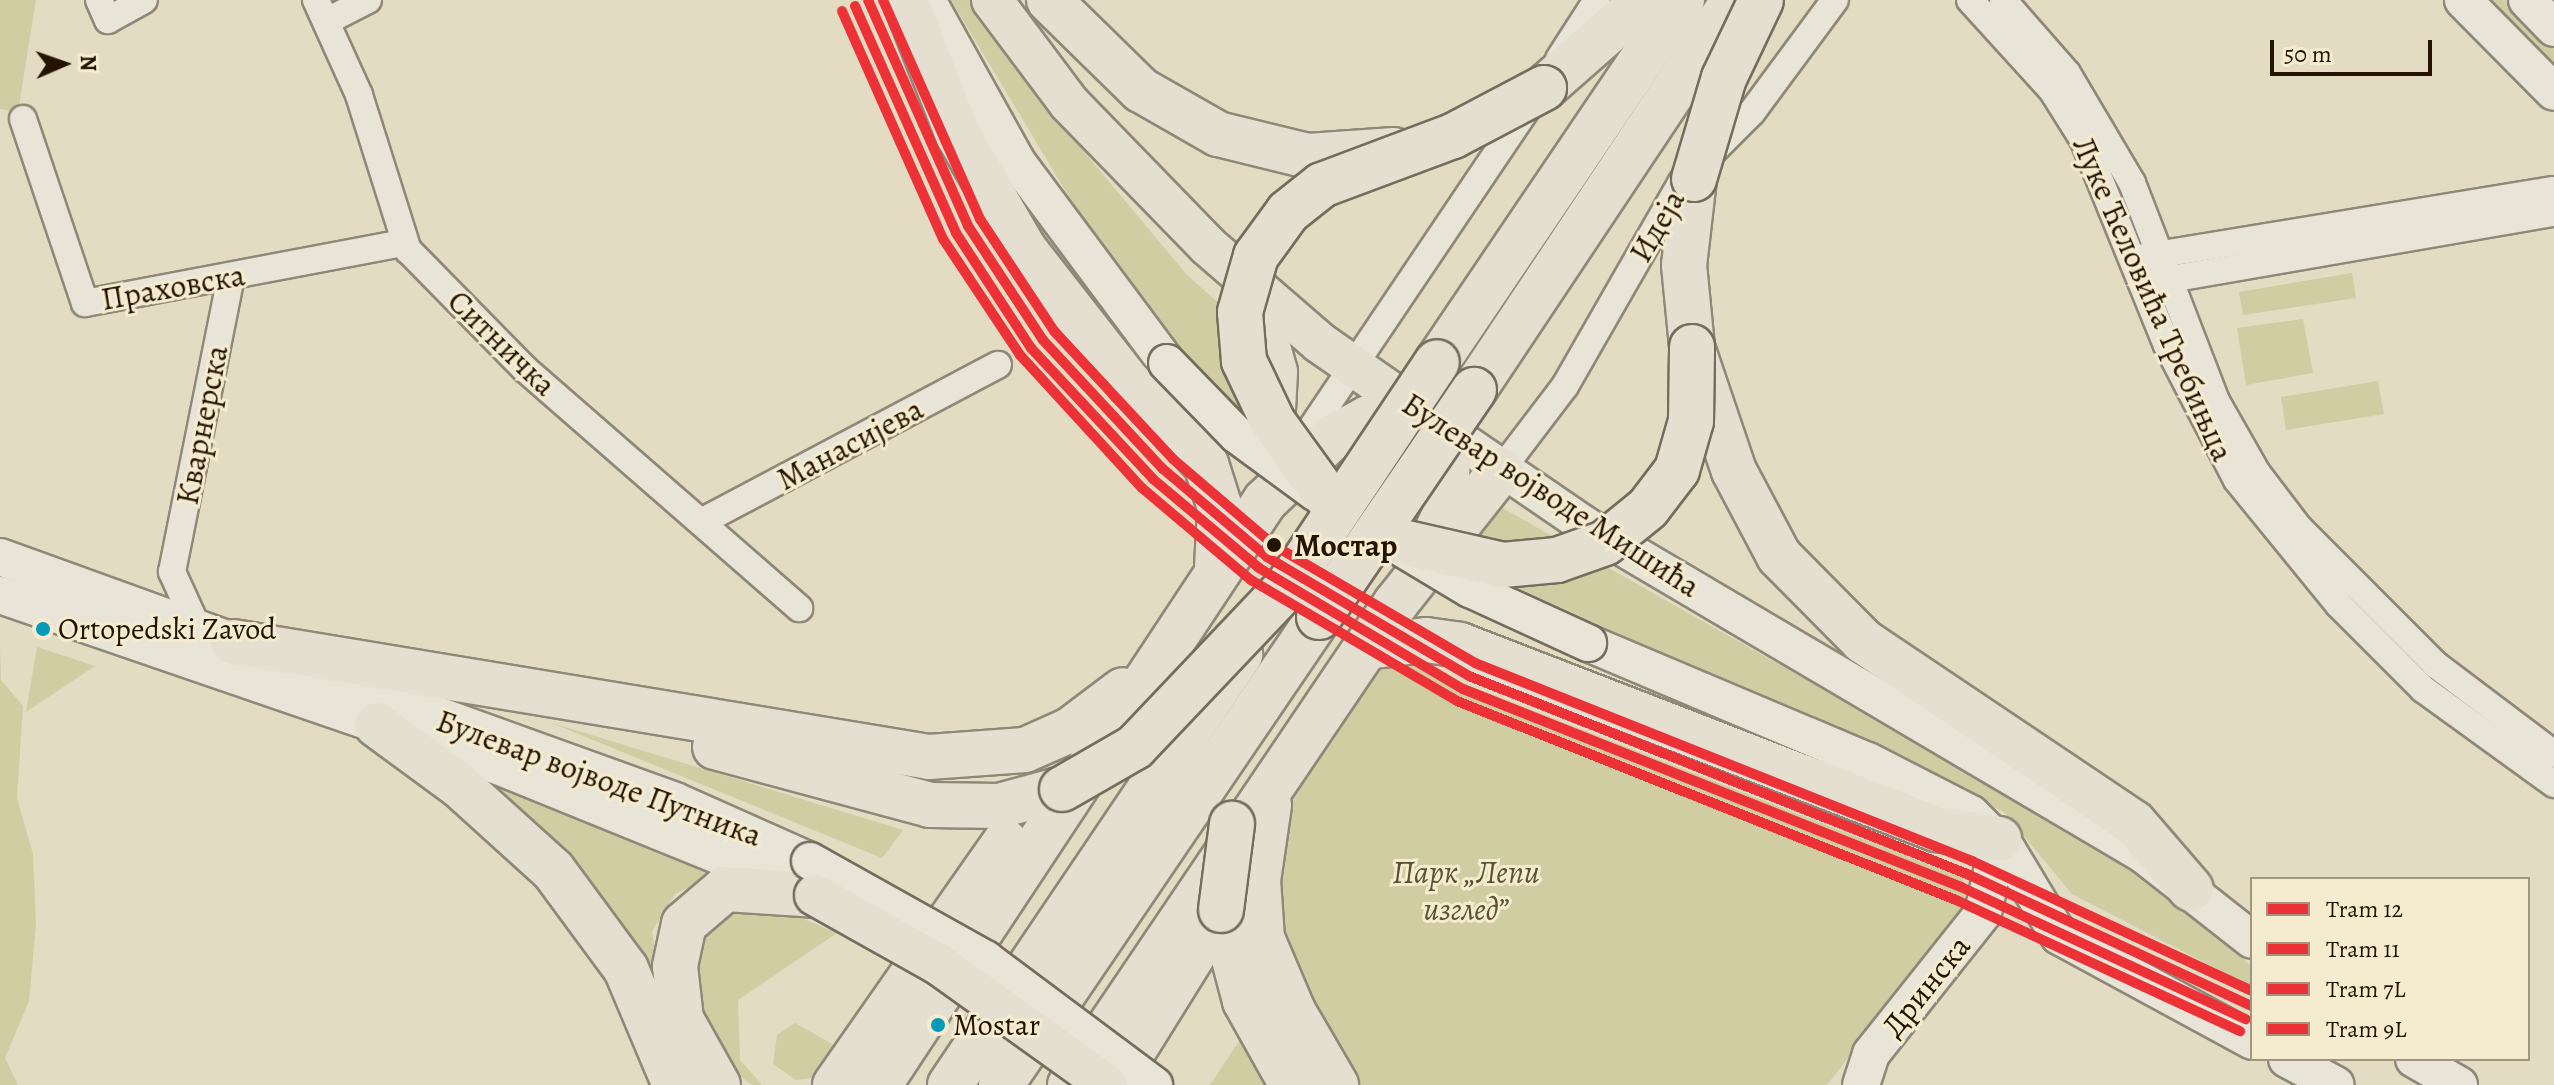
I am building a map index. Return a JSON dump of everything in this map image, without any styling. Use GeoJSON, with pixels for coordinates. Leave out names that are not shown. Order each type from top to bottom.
{"type":"FeatureCollection","features":[{"type":"Feature","properties":{"kind":"highway"},"geometry":{"type":"LineString","coordinates":[[905,0],[958,135],[1025,250],[1129,383],[1192,447],[1218,496],[1217,568]]}},
{"type":"Feature","properties":{"kind":"highway"},"geometry":{"type":"LineString","coordinates":[[1049,0],[1141,90],[1218,134],[1308,156],[1408,148]]}},
{"type":"Feature","properties":{"kind":"highway"},"geometry":{"type":"LineString","coordinates":[[1333,505],[1253,387],[1241,348],[1243,292],[1256,256],[1304,198],[1408,148],[1518,104],[1572,69],[1644,0]]}},
{"type":"Feature","properties":{"kind":"highway"},"geometry":{"type":"LineString","coordinates":[[950,1085],[1682,0]]}},
{"type":"Feature","properties":{"kind":"highway"},"geometry":{"type":"LineString","coordinates":[[1001,1085],[1734,0]]}},
{"type":"Feature","properties":{"kind":"highway"},"geometry":{"type":"LineString","coordinates":[[1404,554],[1503,565],[1557,560],[1605,543],[1648,508],[1677,470],[1691,421],[1692,347],[1684,265],[1694,179],[1724,78],[1761,0]]}},
{"type":"Feature","properties":{"kind":"highway"},"geometry":{"type":"LineString","coordinates":[[1192,447],[1225,448],[1247,439],[1273,411],[1274,364],[1251,286]]}},
{"type":"Feature","properties":{"kind":"highway"},"geometry":{"type":"LineString","coordinates":[[1692,347],[1764,534],[1827,608],[1916,679],[2134,823],[2191,889]]}},
{"type":"Feature","properties":{"kind":"highway"},"geometry":{"type":"LineString","coordinates":[[866,1076],[1265,501],[1347,427],[1396,412],[1422,414],[1451,474],[1445,513],[1404,554],[1366,647],[1070,1085]]}},
{"type":"Feature","properties":{"kind":"highway"},"geometry":{"type":"LineString","coordinates":[[1404,554],[1501,470]]}},
{"type":"Feature","properties":{"kind":"highway"},"geometry":{"type":"LineString","coordinates":[[866,1076],[986,866],[1062,789],[1135,747],[1287,587]]}},
{"type":"Feature","properties":{"kind":"highway"},"geometry":{"type":"LineString","coordinates":[[1286,1077],[1229,961],[1221,910],[1232,824],[1319,617]]}},
{"type":"Feature","properties":{"kind":"highway"},"geometry":{"type":"LineString","coordinates":[[216,635],[543,695],[878,751],[973,759],[1056,738],[1150,669]]}},
{"type":"Feature","properties":{"kind":"highway"},"geometry":{"type":"LineString","coordinates":[[1366,647],[1460,645],[1936,829],[1999,839]]}},
{"type":"Feature","properties":{"kind":"highway"},"geometry":{"type":"LineString","coordinates":[[543,695],[852,789],[961,808],[1062,789]]}},
{"type":"Feature","properties":{"kind":"highway"},"geometry":{"type":"LineString","coordinates":[[377,725],[460,786],[553,870],[626,969],[675,1085]]}},
{"type":"Feature","properties":{"kind":"highway"},"geometry":{"type":"LineString","coordinates":[[1274,783],[1258,880],[1262,938],[1336,1085]]}},
{"type":"Feature","properties":{"kind":"highway"},"geometry":{"type":"LineString","coordinates":[[718,1085],[681,1019],[675,966],[684,924],[725,889],[812,878]]}},
{"type":"Feature","properties":{"kind":"highway"},"geometry":{"type":"LineString","coordinates":[[1109,1085],[1221,910]]}},
{"type":"Feature","properties":{"kind":"main road"},"geometry":{"type":"LineString","coordinates":[[927,0],[1017,162],[1167,363],[1237,435],[1404,554],[1470,589],[1588,643],[1868,761],[1971,814],[1999,839],[2059,936],[2250,1040]]}},
{"type":"Feature","properties":{"kind":"main road","name":"Булевар војводе Мишића"},"geometry":{"type":"LineString","coordinates":[[992,0],[1069,103],[1251,286],[1352,367],[1501,470],[2191,889],[2250,938]]}},
{"type":"Feature","properties":{"kind":"main road"},"geometry":{"type":"LineString","coordinates":[[2463,0],[2554,92]]}},
{"type":"Feature","properties":{"kind":"main road"},"geometry":{"type":"LineString","coordinates":[[2527,0],[2554,28]]}},
{"type":"Feature","properties":{"kind":"main road","name":"Булевар војводе Путника"},"geometry":{"type":"LineString","coordinates":[[0,557],[675,801],[812,878],[985,959],[1154,1085]]}},
{"type":"Feature","properties":{"kind":"main road","name":"Булевар војводе Путника"},"geometry":{"type":"LineString","coordinates":[[0,595],[812,878],[1109,1085]]}},
{"type":"Feature","properties":{"kind":"main road","name":"Дринска"},"geometry":{"type":"LineString","coordinates":[[1861,1085],[1871,1054],[1983,913],[1999,839]]}},
{"type":"Feature","properties":{"kind":"main road"},"geometry":{"type":"LineString","coordinates":[[2291,1061],[2336,1085]]}},
{"type":"Feature","properties":{"kind":"main road"},"geometry":{"type":"LineString","coordinates":[[2417,1061],[2459,1085]]}},
{"type":"Feature","properties":{"kind":"street"},"geometry":{"type":"LineString","coordinates":[[99,0],[108,20],[144,0]]}},
{"type":"Feature","properties":{"kind":"street"},"geometry":{"type":"LineString","coordinates":[[322,11],[368,0]]}},
{"type":"Feature","properties":{"kind":"street"},"geometry":{"type":"LineString","coordinates":[[1265,501],[1597,0]]}},
{"type":"Feature","properties":{"kind":"street","name":"Идеја"},"geometry":{"type":"LineString","coordinates":[[1501,470],[1565,386],[1682,182],[1752,112],[1835,0]]}},
{"type":"Feature","properties":{"kind":"street","name":"Луке Ћеловића Требињца"},"geometry":{"type":"LineString","coordinates":[[1970,0],[2052,90],[2153,269],[2236,442],[2299,528],[2436,665],[2554,754]]}},
{"type":"Feature","properties":{"kind":"street","name":"Луке Ћеловића Требињца"},"geometry":{"type":"LineString","coordinates":[[2003,0],[2067,73],[2101,126],[2211,437],[2305,566],[2423,689],[2554,784]]}},
{"type":"Feature","properties":{"kind":"street","name":"Ситничка"},"geometry":{"type":"LineString","coordinates":[[322,11],[359,95],[404,243],[525,369],[799,608]]}},
{"type":"Feature","properties":{"kind":"street","name":"Праховска"},"geometry":{"type":"LineString","coordinates":[[23,119],[85,303],[231,278],[404,243]]}},
{"type":"Feature","properties":{"kind":"street"},"geometry":{"type":"LineString","coordinates":[[2153,269],[2554,190]]}},
{"type":"Feature","properties":{"kind":"street"},"geometry":{"type":"LineString","coordinates":[[2153,269],[2554,213]]}},
{"type":"Feature","properties":{"kind":"street","name":"Кварнерска"},"geometry":{"type":"LineString","coordinates":[[172,572],[231,278]]}},
{"type":"Feature","properties":{"kind":"street","name":"Манасијева"},"geometry":{"type":"LineString","coordinates":[[701,522],[998,365]]}},
{"type":"Feature","properties":{"kind":"street"},"geometry":{"type":"LineString","coordinates":[[115,599],[149,592],[172,572],[216,635]]}},
{"type":"Feature","properties":{"kind":"green space"},"geometry":{"type":"Polygon","coordinates":[[[0,0],[36,0],[18,112],[0,109],[0,0]]]}},
{"type":"Feature","properties":{"kind":"green space"},"geometry":{"type":"Polygon","coordinates":[[[951,0],[973,0],[1060,123],[1187,275],[1250,331],[1259,395],[1226,439],[1206,435],[1164,388],[1185,359],[1071,200],[951,0]]]}},
{"type":"Feature","properties":{"kind":"green space"},"geometry":{"type":"Polygon","coordinates":[[[2463,0],[2527,0],[2554,28],[2554,92],[2463,0]]]}},
{"type":"Feature","properties":{"kind":"green space"},"geometry":{"type":"Polygon","coordinates":[[[2352,273],[2356,298],[2243,315],[2239,292],[2352,273]]]}},
{"type":"Feature","properties":{"kind":"green space"},"geometry":{"type":"Polygon","coordinates":[[[2303,319],[2313,373],[2246,385],[2237,328],[2303,319]]]}},
{"type":"Feature","properties":{"kind":"green space"},"geometry":{"type":"Polygon","coordinates":[[[2378,381],[2384,414],[2286,430],[2281,397],[2378,381]]]}},
{"type":"Feature","properties":{"kind":"green space"},"geometry":{"type":"Polygon","coordinates":[[[1485,498],[2114,854],[2196,914],[2250,965],[2250,986],[2072,894],[2004,812],[1445,554],[1485,498]]]}},
{"type":"Feature","properties":{"kind":"green space"},"geometry":{"type":"Polygon","coordinates":[[[37,647],[95,666],[26,712],[37,647]]]}},
{"type":"Feature","properties":{"kind":"green space"},"geometry":{"type":"Polygon","coordinates":[[[0,648],[1,680],[23,706],[17,798],[33,854],[36,924],[29,1001],[5,1058],[18,1085],[0,1085],[0,648]]]}},
{"type":"Feature","properties":{"kind":"green space","name":"Парк „Лепи изглед”"},"geometry":{"type":"Polygon","coordinates":[[[1405,649],[1462,683],[1963,878],[1966,907],[1827,1085],[1357,1085],[1280,940],[1270,870],[1287,813],[1316,758],[1367,681],[1405,649]]]}},
{"type":"Feature","properties":{"kind":"green space"},"geometry":{"type":"Polygon","coordinates":[[[549,722],[903,830],[882,858],[549,722]]]}},
{"type":"Feature","properties":{"kind":"green space"},"geometry":{"type":"Polygon","coordinates":[[[473,775],[732,867],[675,894],[652,931],[662,1001],[473,775]]]}},
{"type":"Feature","properties":{"kind":"green space"},"geometry":{"type":"Polygon","coordinates":[[[761,901],[837,933],[738,1000],[740,1060],[762,1085],[753,1085],[721,1064],[681,961],[701,914],[761,901]]]}},
{"type":"Feature","properties":{"kind":"green space"},"geometry":{"type":"Polygon","coordinates":[[[795,1023],[846,1052],[819,1077],[796,1080],[773,1064],[777,1035],[795,1023]]]}},
{"type":"Feature","properties":{"kind":"green space"},"geometry":{"type":"Polygon","coordinates":[[[1243,1035],[1273,1085],[1210,1085],[1243,1035]]]}},
{"type":"Feature","properties":{"kind":"tram line","name":"12"},"geometry":{"type":"LineString","coordinates":[[868,0],[968,226],[1043,340],[1163,469],[1267,557],[1469,676],[1967,874],[2250,1005]]}},
{"type":"Feature","properties":{"kind":"tram line","name":"7L"},"geometry":{"type":"LineString","coordinates":[[883,0],[980,219],[1054,331],[1173,459],[1275,546],[1475,663],[1972,861],[2250,990]]}},
{"type":"Feature","properties":{"kind":"tram line","name":"11"},"geometry":{"type":"LineString","coordinates":[[855,6],[956,233],[1031,348],[1153,479],[1259,568],[1463,689],[1961,887],[2246,1019]]}},
{"type":"Feature","properties":{"kind":"tram line","name":"9L"},"geometry":{"type":"LineString","coordinates":[[842,11],[943,239],[1020,355],[1142,488],[1251,580],[1457,701],[1956,900],[2240,1031]]}},
{"type":"Feature","properties":{"kind":"place","name":"Мостар"},"geometry":{"type":"Point","coordinates":[1274,545]}},
{"type":"Feature","properties":{"kind":"place","name":"Ortopedski Zavod"},"geometry":{"type":"Point","coordinates":[43,629]}},
{"type":"Feature","properties":{"kind":"place","name":"Mostar"},"geometry":{"type":"Point","coordinates":[938,1025]}}]}
